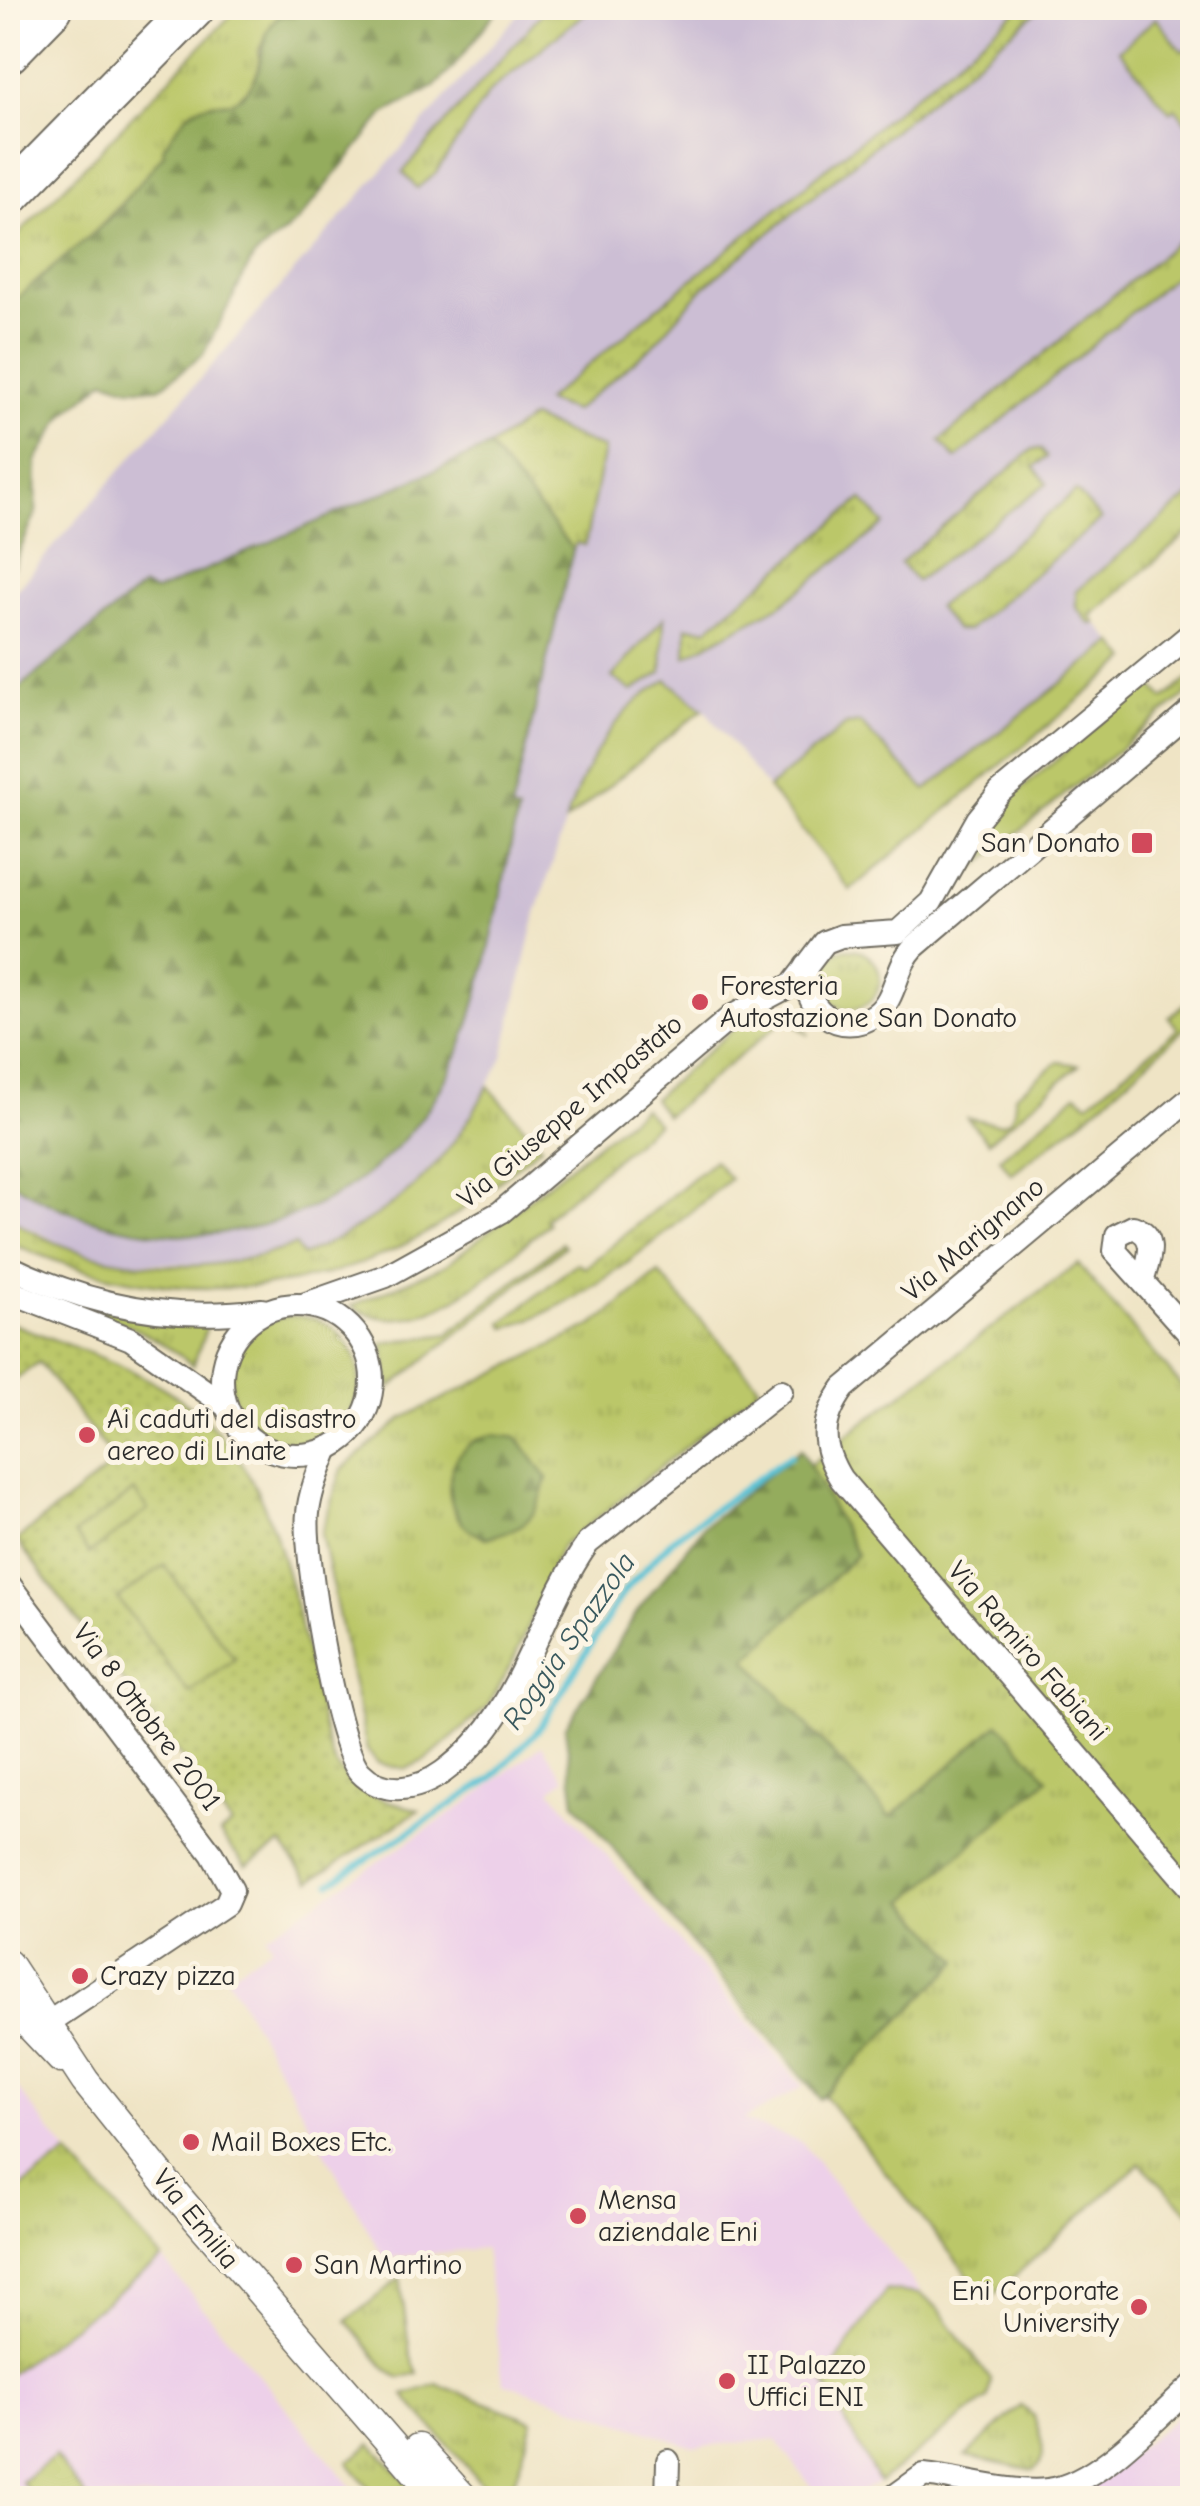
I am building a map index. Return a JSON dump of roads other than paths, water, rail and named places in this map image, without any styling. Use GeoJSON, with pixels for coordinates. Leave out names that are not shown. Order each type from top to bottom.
{"type":"FeatureCollection","features":[{"type":"Feature","properties":{"kind":"highway"},"geometry":{"type":"LineString","coordinates":[[8,53],[52,8]]}},
{"type":"Feature","properties":{"kind":"highway"},"geometry":{"type":"LineString","coordinates":[[8,197],[194,8]]}},
{"type":"Feature","properties":{"kind":"street"},"geometry":{"type":"LineString","coordinates":[[916,917],[935,896],[978,819],[1000,792],[1192,633]]}},
{"type":"Feature","properties":{"kind":"street","name":"Via Giuseppe Impastato"},"geometry":{"type":"LineString","coordinates":[[806,966],[810,1001],[838,1022],[873,1016],[888,1000],[893,979],[914,947],[1192,710]]}},
{"type":"Feature","properties":{"kind":"street","name":"Via Giuseppe Impastato"},"geometry":{"type":"LineString","coordinates":[[303,1305],[386,1276],[485,1222],[722,1024],[793,984],[825,942],[893,934],[1005,868]]}},
{"type":"Feature","properties":{"kind":"street"},"geometry":{"type":"LineString","coordinates":[[858,936],[886,956],[893,979]]}},
{"type":"Feature","properties":{"kind":"street","name":"Via Marignano"},"geometry":{"type":"LineString","coordinates":[[825,1448],[824,1426],[844,1388],[1192,1097]]}},
{"type":"Feature","properties":{"kind":"street"},"geometry":{"type":"LineString","coordinates":[[8,1266],[79,1296],[132,1309],[213,1314],[303,1305],[330,1312],[346,1323],[363,1344],[371,1368],[371,1394],[362,1418],[328,1448],[297,1455],[266,1449],[244,1434],[225,1405],[131,1339],[8,1291]]}},
{"type":"Feature","properties":{"kind":"street"},"geometry":{"type":"LineString","coordinates":[[1143,1280],[1192,1337]]}},
{"type":"Feature","properties":{"kind":"street"},"geometry":{"type":"LineString","coordinates":[[225,1405],[221,1378],[227,1350],[250,1320],[275,1308]]}},
{"type":"Feature","properties":{"kind":"street"},"geometry":{"type":"LineString","coordinates":[[328,1448],[308,1512],[308,1562],[350,1756],[363,1775],[384,1787],[422,1784],[443,1772],[492,1728],[524,1674],[570,1568],[588,1543],[781,1391]]}},
{"type":"Feature","properties":{"kind":"street","name":"Via Ramiro Fabiani"},"geometry":{"type":"LineString","coordinates":[[825,1448],[842,1479],[1192,1890]]}},
{"type":"Feature","properties":{"kind":"street","name":"Via 8 Ottobre 2001"},"geometry":{"type":"LineString","coordinates":[[8,1583],[212,1854],[232,1890],[226,1904],[42,2028]]}},
{"type":"Feature","properties":{"kind":"street"},"geometry":{"type":"LineString","coordinates":[[8,1964],[42,2028]]}},
{"type":"Feature","properties":{"kind":"street"},"geometry":{"type":"LineString","coordinates":[[8,2003],[42,2028]]}},
{"type":"Feature","properties":{"kind":"street","name":"Via Emilia"},"geometry":{"type":"LineString","coordinates":[[42,2028],[266,2304],[357,2402]]}},
{"type":"Feature","properties":{"kind":"street"},"geometry":{"type":"LineString","coordinates":[[892,2498],[924,2476],[1046,2490],[1066,2485],[1089,2476],[1192,2386]]}},
{"type":"Feature","properties":{"kind":"street"},"geometry":{"type":"LineString","coordinates":[[357,2402],[438,2498]]}},
{"type":"Feature","properties":{"kind":"street"},"geometry":{"type":"LineString","coordinates":[[357,2402],[413,2442],[464,2498]]}},
{"type":"Feature","properties":{"kind":"street"},"geometry":{"type":"LineString","coordinates":[[667,2498],[668,2460]]}},
{"type":"Feature","properties":{"kind":"waterway","name":"Roggia Spazzola"},"geometry":{"type":"LineString","coordinates":[[330,1883],[491,1779],[539,1729],[624,1591],[674,1538],[791,1455]]}},
{"type":"Feature","properties":{"kind":"place","name":"San Donato"},"geometry":{"type":"Point","coordinates":[1142,843]}},
{"type":"Feature","properties":{"kind":"place","name":"Foresteria Autostazione San Donato"},"geometry":{"type":"Point","coordinates":[700,1002]}},
{"type":"Feature","properties":{"kind":"place","name":"Ai caduti del disastro aereo di Linate"},"geometry":{"type":"Point","coordinates":[87,1435]}},
{"type":"Feature","properties":{"kind":"place","name":"Crazy pizza"},"geometry":{"type":"Point","coordinates":[80,1976]}},
{"type":"Feature","properties":{"kind":"place","name":"Mail Boxes Etc."},"geometry":{"type":"Point","coordinates":[191,2142]}},
{"type":"Feature","properties":{"kind":"place","name":"Mensa aziendale Eni"},"geometry":{"type":"Point","coordinates":[578,2216]}},
{"type":"Feature","properties":{"kind":"place","name":"San Martino"},"geometry":{"type":"Point","coordinates":[294,2265]}},
{"type":"Feature","properties":{"kind":"place","name":"Eni Corporate University"},"geometry":{"type":"Point","coordinates":[1139,2307]}},
{"type":"Feature","properties":{"kind":"place","name":"II Palazzo Uffici ENI"},"geometry":{"type":"Point","coordinates":[727,2381]}}]}
